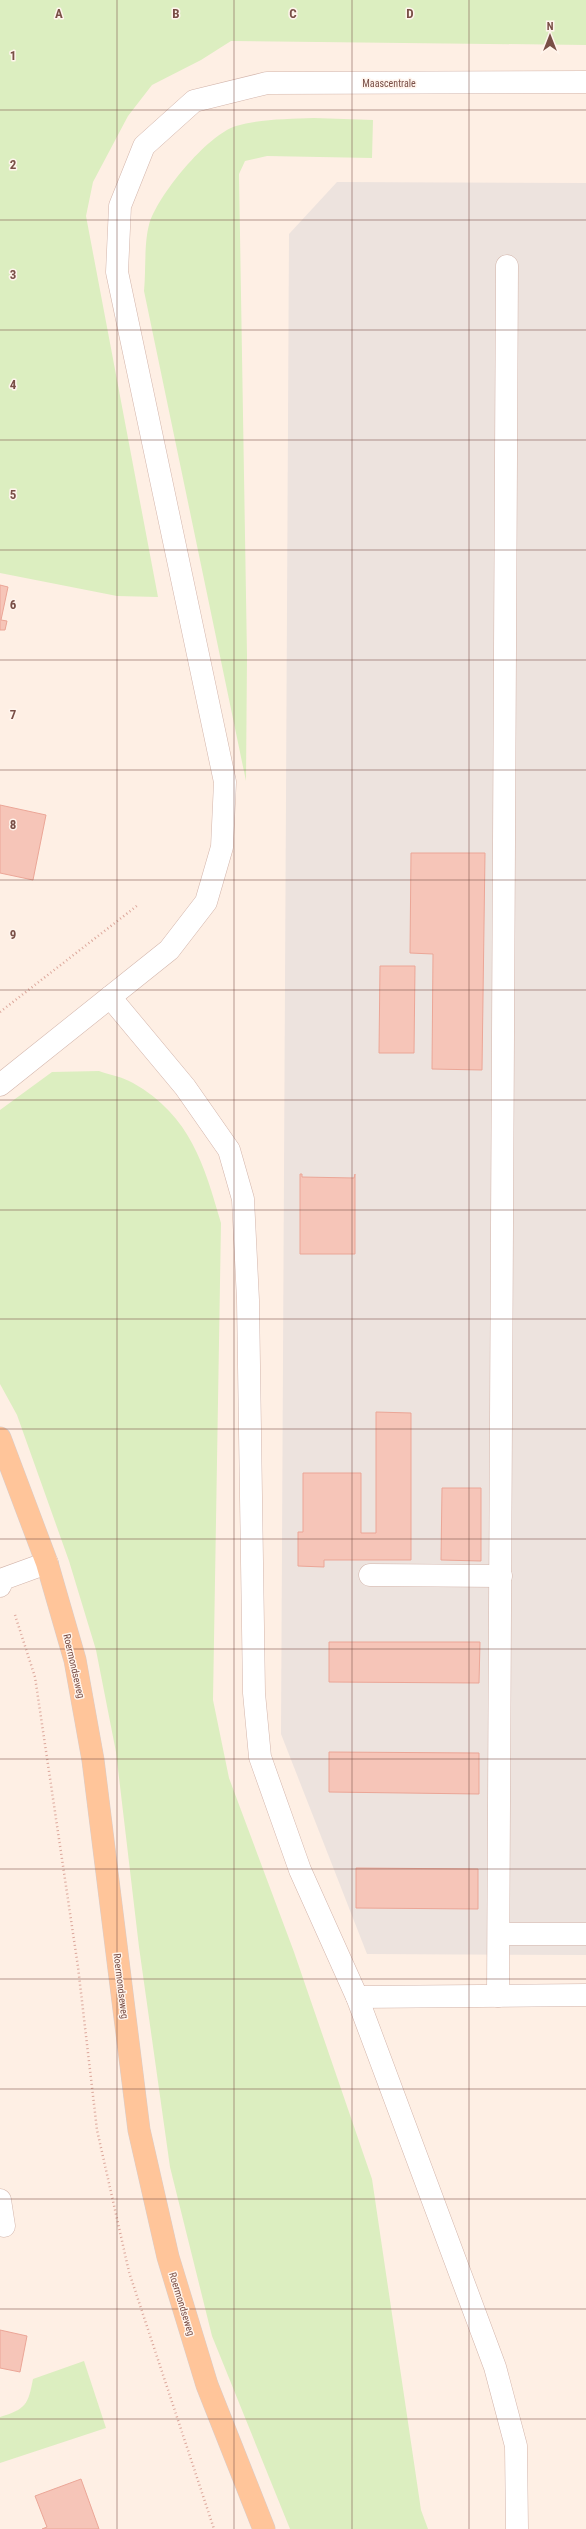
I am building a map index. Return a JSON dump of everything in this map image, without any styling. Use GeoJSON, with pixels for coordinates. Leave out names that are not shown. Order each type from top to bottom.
{"type":"FeatureCollection","features":[{"type":"Feature","properties":{"kind":"main road","name":"Roermondseweg"},"geometry":{"type":"LineString","coordinates":[[0,1438],[47,1563],[75,1660],[93,1760],[139,2130],[168,2257],[207,2385],[264,2529]]}},
{"type":"Feature","properties":{"kind":"lane","name":"Maascentrale"},"geometry":{"type":"LineString","coordinates":[[110,997],[169,950],[206,902],[222,847],[225,782],[117,272],[120,206],[144,146],[194,101],[267,83],[586,82]]}},
{"type":"Feature","properties":{"kind":"lane"},"geometry":{"type":"LineString","coordinates":[[498,1996],[507,266]]}},
{"type":"Feature","properties":{"kind":"lane"},"geometry":{"type":"LineString","coordinates":[[0,1086],[110,997],[185,1087],[228,1150],[243,1199],[248,1300],[254,1693],[260,1757],[300,1870],[357,1997],[495,2367],[516,2446],[517,2529]]}},
{"type":"Feature","properties":{"kind":"lane"},"geometry":{"type":"LineString","coordinates":[[0,1586],[3,1580],[47,1563]]}},
{"type":"Feature","properties":{"kind":"lane"},"geometry":{"type":"LineString","coordinates":[[370,1575],[501,1576]]}},
{"type":"Feature","properties":{"kind":"lane"},"geometry":{"type":"LineString","coordinates":[[499,1934],[586,1934]]}},
{"type":"Feature","properties":{"kind":"lane"},"geometry":{"type":"LineString","coordinates":[[357,1997],[586,1995]]}},
{"type":"Feature","properties":{"kind":"lane"},"geometry":{"type":"LineString","coordinates":[[0,2200],[4,2226]]}},
{"type":"Feature","properties":{"kind":"path"},"geometry":{"type":"LineString","coordinates":[[0,1012],[138,905]]}},
{"type":"Feature","properties":{"kind":"shaded area"},"geometry":{"type":"Polygon","coordinates":[[[337,182],[586,183],[586,1955],[367,1954],[281,1734],[289,234],[337,182]]]}},
{"type":"Feature","properties":{"kind":"green space"},"geometry":{"type":"Polygon","coordinates":[[[0,0],[586,0],[586,45],[231,41],[201,60],[152,85],[128,116],[93,182],[86,216],[158,597],[117,596],[0,573],[0,0]]]}},
{"type":"Feature","properties":{"kind":"green space"},"geometry":{"type":"Polygon","coordinates":[[[314,118],[373,120],[372,158],[267,156],[245,161],[239,174],[247,656],[246,781],[144,291],[146,240],[149,225],[154,213],[172,183],[211,141],[236,126],[255,122],[314,118]]]}},
{"type":"Feature","properties":{"kind":"green space"},"geometry":{"type":"Polygon","coordinates":[[[99,1071],[129,1081],[153,1096],[169,1111],[182,1127],[201,1162],[221,1223],[213,1700],[229,1778],[294,1952],[372,2179],[421,2510],[428,2529],[290,2529],[212,2336],[170,2167],[139,1947],[116,1752],[96,1650],[69,1561],[17,1415],[0,1384],[0,1110],[52,1072],[99,1071]]]}},
{"type":"Feature","properties":{"kind":"green space"},"geometry":{"type":"Polygon","coordinates":[[[84,2361],[106,2428],[0,2463],[0,2417],[21,2408],[24,2405],[29,2395],[33,2379],[84,2361]]]}},
{"type":"Feature","properties":{"kind":"building"},"geometry":{"type":"Polygon","coordinates":[[[0,585],[8,587],[1,620],[7,621],[5,630],[0,630],[0,585]]]}},
{"type":"Feature","properties":{"kind":"building"},"geometry":{"type":"Polygon","coordinates":[[[0,805],[46,815],[33,880],[0,873],[0,805]]]}},
{"type":"Feature","properties":{"kind":"building"},"geometry":{"type":"Polygon","coordinates":[[[411,853],[485,853],[482,1070],[432,1069],[433,954],[410,953],[411,853]]]}},
{"type":"Feature","properties":{"kind":"building"},"geometry":{"type":"Polygon","coordinates":[[[380,966],[415,966],[414,1053],[379,1053],[380,966]]]}},
{"type":"Feature","properties":{"kind":"building"},"geometry":{"type":"Polygon","coordinates":[[[300,1174],[302,1174],[302,1177],[354,1178],[355,1174],[355,1254],[300,1254],[300,1174]]]}},
{"type":"Feature","properties":{"kind":"building"},"geometry":{"type":"Polygon","coordinates":[[[376,1412],[411,1413],[411,1560],[324,1560],[324,1567],[298,1566],[298,1532],[303,1532],[303,1473],[361,1473],[361,1533],[376,1533],[376,1412]]]}},
{"type":"Feature","properties":{"kind":"building"},"geometry":{"type":"Polygon","coordinates":[[[442,1488],[481,1488],[481,1561],[441,1560],[442,1488]]]}},
{"type":"Feature","properties":{"kind":"building"},"geometry":{"type":"Polygon","coordinates":[[[329,1642],[480,1642],[479,1683],[329,1682],[329,1642]]]}},
{"type":"Feature","properties":{"kind":"building"},"geometry":{"type":"Polygon","coordinates":[[[329,1752],[479,1753],[479,1794],[329,1792],[329,1752]]]}},
{"type":"Feature","properties":{"kind":"building"},"geometry":{"type":"Polygon","coordinates":[[[356,1868],[478,1869],[478,1909],[356,1908],[356,1868]]]}},
{"type":"Feature","properties":{"kind":"building"},"geometry":{"type":"Polygon","coordinates":[[[0,2330],[27,2336],[20,2372],[0,2368],[0,2330]]]}},
{"type":"Feature","properties":{"kind":"building"},"geometry":{"type":"Polygon","coordinates":[[[81,2479],[99,2529],[42,2529],[47,2527],[35,2496],[81,2479]]]}}]}
